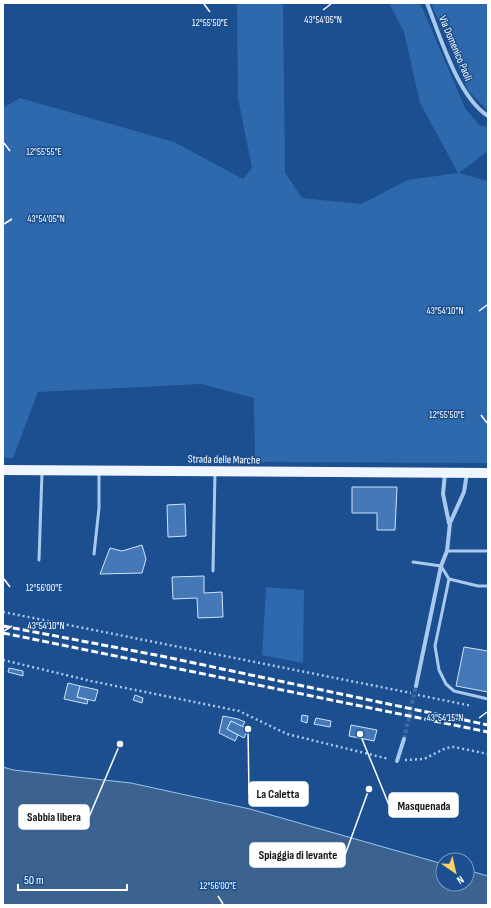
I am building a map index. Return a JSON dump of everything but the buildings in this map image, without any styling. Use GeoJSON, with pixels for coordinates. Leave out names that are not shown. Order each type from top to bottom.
{"type":"FeatureCollection","features":[{"type":"Feature","properties":{"kind":"main road","name":"Strada delle Marche"},"geometry":{"type":"LineString","coordinates":[[3,470],[488,474]]}},
{"type":"Feature","properties":{"kind":"street","name":"Via Domenico Paoli"},"geometry":{"type":"LineString","coordinates":[[427,3],[449,58],[465,91],[483,113],[488,116]]}},
{"type":"Feature","properties":{"kind":"street"},"geometry":{"type":"LineString","coordinates":[[445,473],[443,494],[450,523]]}},
{"type":"Feature","properties":{"kind":"street"},"geometry":{"type":"LineString","coordinates":[[416,686],[446,551],[450,523],[464,492],[467,473]]}},
{"type":"Feature","properties":{"kind":"street"},"geometry":{"type":"LineString","coordinates":[[397,761],[404,739]]}},
{"type":"Feature","properties":{"kind":"lane"},"geometry":{"type":"LineString","coordinates":[[39,560],[42,470]]}},
{"type":"Feature","properties":{"kind":"lane"},"geometry":{"type":"LineString","coordinates":[[94,554],[99,508],[99,470]]}},
{"type":"Feature","properties":{"kind":"lane"},"geometry":{"type":"LineString","coordinates":[[214,570],[215,471]]}},
{"type":"Feature","properties":{"kind":"lane"},"geometry":{"type":"LineString","coordinates":[[446,551],[488,551]]}},
{"type":"Feature","properties":{"kind":"lane"},"geometry":{"type":"LineString","coordinates":[[413,562],[442,566],[450,579],[435,646],[439,670],[446,684],[454,691],[488,699]]}},
{"type":"Feature","properties":{"kind":"lane"},"geometry":{"type":"LineString","coordinates":[[450,579],[478,586],[486,586]]}},
{"type":"Feature","properties":{"kind":"path"},"geometry":{"type":"LineString","coordinates":[[3,612],[473,706]]}},
{"type":"Feature","properties":{"kind":"path"},"geometry":{"type":"LineString","coordinates":[[3,660],[91,681],[239,711],[287,734],[397,761],[424,759],[446,748],[454,747],[488,754]]}},
{"type":"Feature","properties":{"kind":"shaded area"},"geometry":{"type":"Polygon","coordinates":[[[237,3],[283,3],[285,173],[302,198],[361,204],[408,180],[458,173],[420,103],[404,32],[389,3],[420,3],[465,108],[479,125],[488,127],[488,151],[459,173],[488,181],[488,463],[255,462],[254,398],[201,384],[38,392],[13,458],[3,458],[3,108],[20,98],[174,142],[243,179],[252,168],[238,98],[237,3]]]}},
{"type":"Feature","properties":{"kind":"shaded area"},"geometry":{"type":"Polygon","coordinates":[[[431,3],[488,3],[488,111],[468,90],[431,3]]]}},
{"type":"Feature","properties":{"kind":"shaded area"},"geometry":{"type":"Polygon","coordinates":[[[266,587],[304,590],[303,663],[262,655],[266,587]]]}},
{"type":"Feature","properties":{"kind":"shaded area"},"geometry":{"type":"Polygon","coordinates":[[[3,767],[13,770],[131,783],[250,809],[435,862],[435,892],[475,892],[475,872],[488,876],[488,905],[3,905],[3,767]]]}},
{"type":"Feature","properties":{"kind":"tunnel"},"geometry":{"type":"LineString","coordinates":[[404,739],[416,686]]}},
{"type":"Feature","properties":{"kind":"railway"},"geometry":{"type":"LineString","coordinates":[[3,626],[161,656],[488,725]]}},
{"type":"Feature","properties":{"kind":"railway"},"geometry":{"type":"LineString","coordinates":[[3,633],[488,732]]}},
{"type":"Feature","properties":{"kind":"place","name":"La Caletta"},"geometry":{"type":"Point","coordinates":[248,729]}},
{"type":"Feature","properties":{"kind":"place","name":"Masquenada"},"geometry":{"type":"Point","coordinates":[360,734]}},
{"type":"Feature","properties":{"kind":"place","name":"Sabbia libera"},"geometry":{"type":"Point","coordinates":[120,744]}},
{"type":"Feature","properties":{"kind":"place","name":"Spiaggia di levante"},"geometry":{"type":"Point","coordinates":[369,789]}}]}
